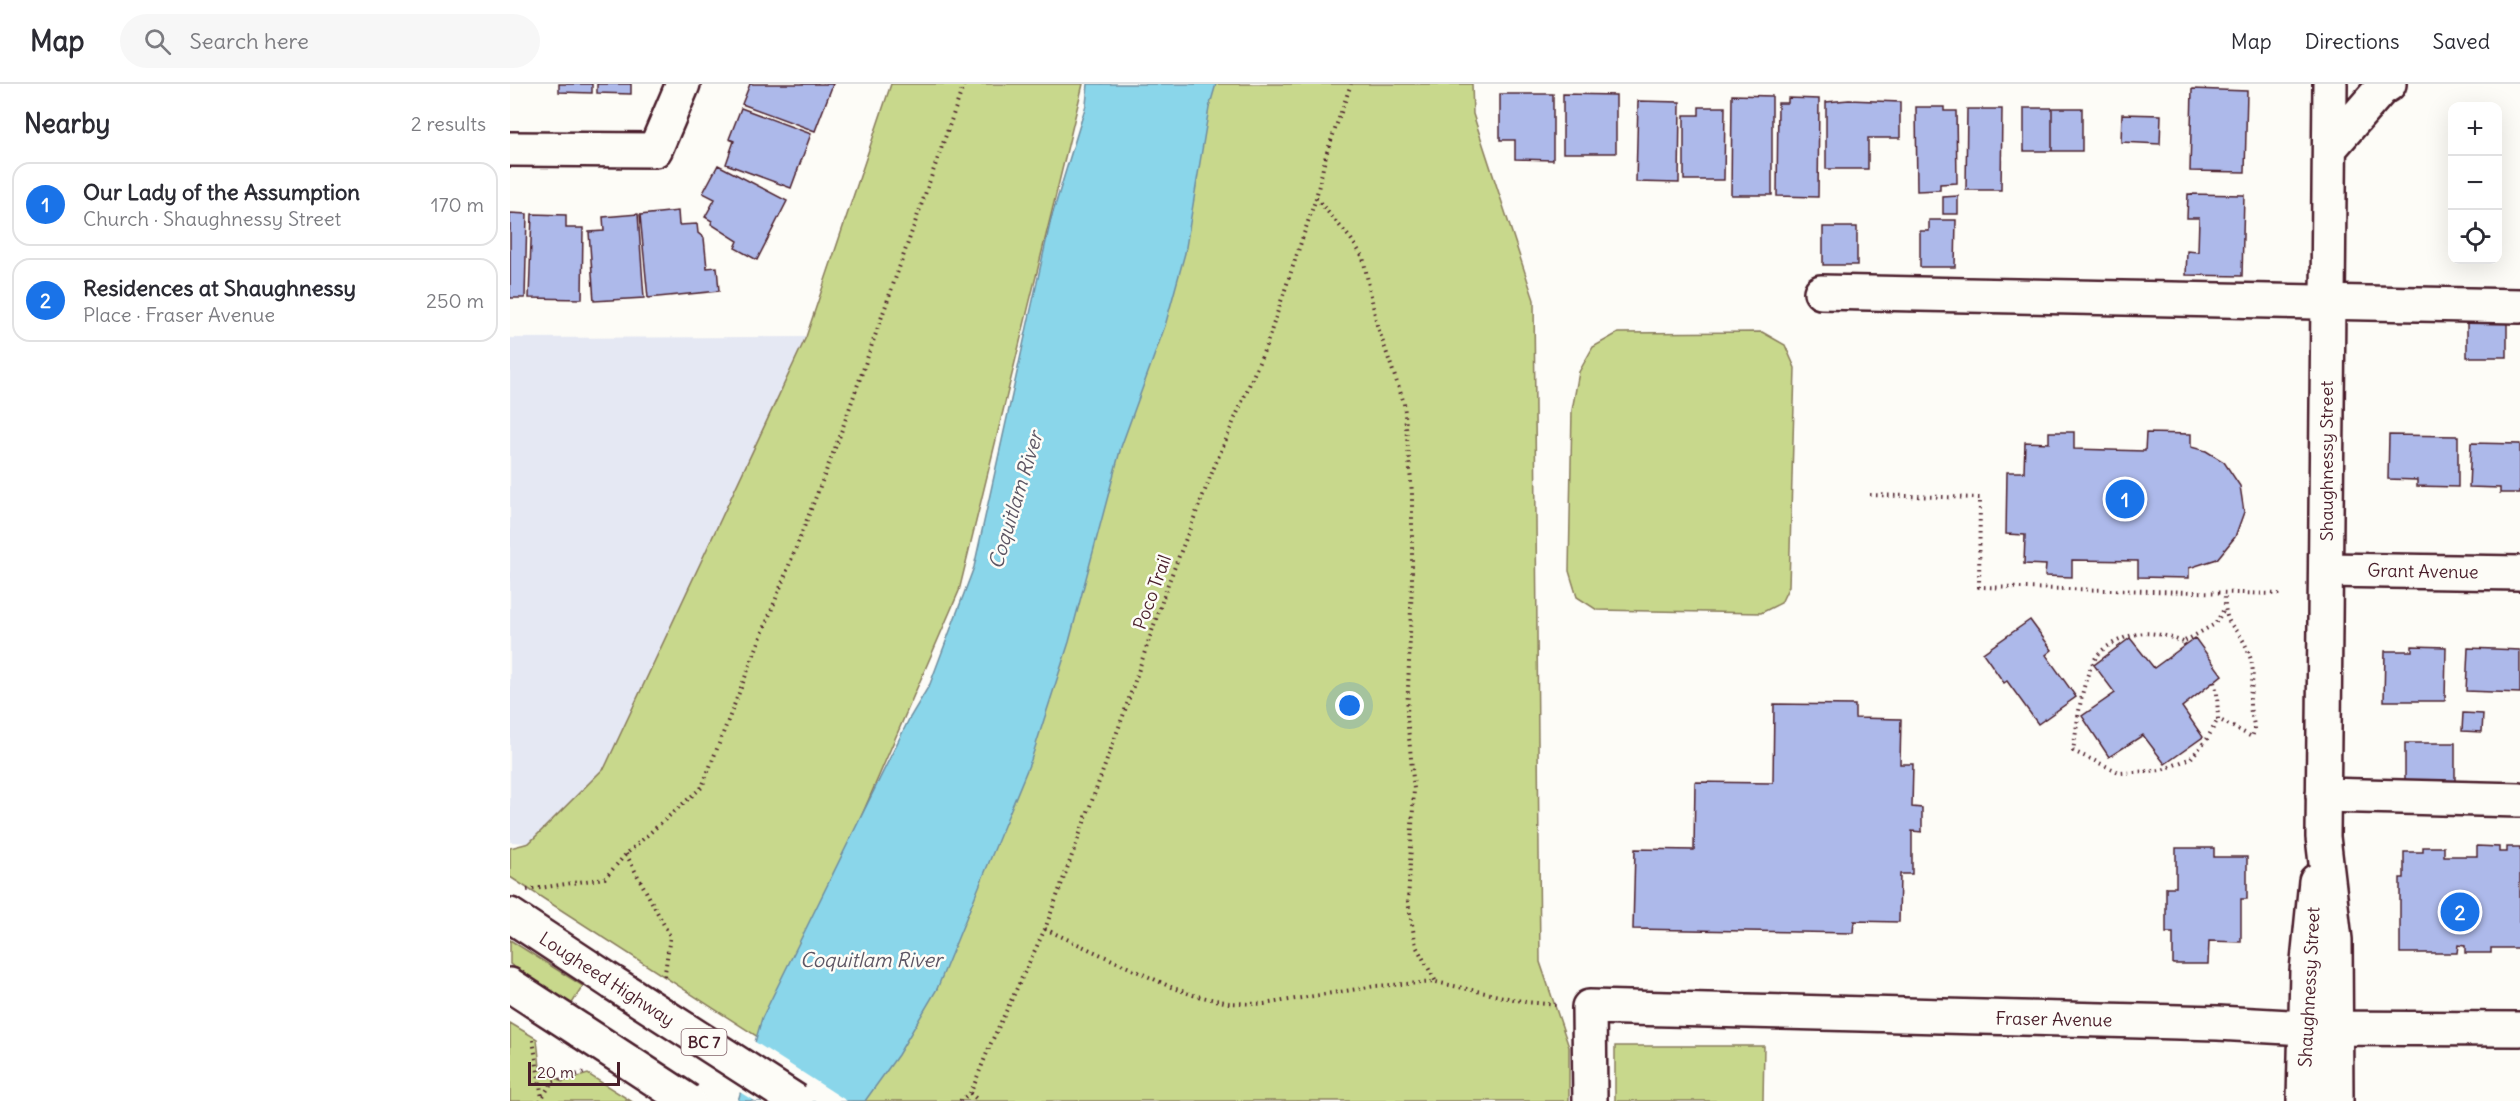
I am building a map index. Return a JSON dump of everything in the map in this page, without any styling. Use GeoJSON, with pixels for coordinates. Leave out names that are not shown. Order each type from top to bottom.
{"type":"FeatureCollection","features":[{"type":"Feature","properties":{"kind":"main road"},"geometry":{"type":"LineString","coordinates":[[510,149],[655,150],[683,84]]}},
{"type":"Feature","properties":{"kind":"main road","name":"Shaughnessy Street"},"geometry":{"type":"LineString","coordinates":[[2304,1101],[2321,1028],[2335,940],[2323,837],[2330,84]]}},
{"type":"Feature","properties":{"kind":"main road"},"geometry":{"type":"LineString","coordinates":[[2330,148],[2381,90],[2389,84]]}},
{"type":"Feature","properties":{"kind":"main road"},"geometry":{"type":"LineString","coordinates":[[1821,292],[2520,306]]}},
{"type":"Feature","properties":{"kind":"main road","name":"Grant Avenue"},"geometry":{"type":"LineString","coordinates":[[2326,570],[2520,573]]}},
{"type":"Feature","properties":{"kind":"main road"},"geometry":{"type":"LineString","coordinates":[[2323,795],[2520,800]]}},
{"type":"Feature","properties":{"kind":"main road","name":"Lougheed Highway"},"geometry":{"type":"LineString","coordinates":[[517,903],[613,983],[795,1101]]}},
{"type":"Feature","properties":{"kind":"main road"},"geometry":{"type":"LineString","coordinates":[[510,986],[688,1101]]}},
{"type":"Feature","properties":{"kind":"main road"},"geometry":{"type":"LineString","coordinates":[[1589,1007],[1590,1101]]}},
{"type":"Feature","properties":{"kind":"main road","name":"Fraser Avenue"},"geometry":{"type":"LineString","coordinates":[[1589,1007],[2218,1023],[2321,1028],[2520,1029]]}},
{"type":"Feature","properties":{"kind":"main road","name":"Shaughnessy Street"},"geometry":{"type":"LineString","coordinates":[[2321,1028],[2336,1101]]}},
{"type":"Feature","properties":{"kind":"path"},"geometry":{"type":"LineString","coordinates":[[517,903],[532,888],[605,878],[626,854],[702,787],[839,438],[964,84]]}},
{"type":"Feature","properties":{"kind":"path","name":"Poco Trail"},"geometry":{"type":"LineString","coordinates":[[960,1101],[970,1093],[1045,929],[1123,716],[1168,584],[1215,465],[1262,356],[1316,198],[1326,155],[1351,84]]}},
{"type":"Feature","properties":{"kind":"path"},"geometry":{"type":"LineString","coordinates":[[1316,198],[1351,239],[1363,257],[1377,325],[1404,403],[1412,493],[1412,580],[1407,717],[1414,789],[1408,902],[1416,946],[1436,982]]}},
{"type":"Feature","properties":{"kind":"path"},"geometry":{"type":"LineString","coordinates":[[1870,495],[1980,498],[1979,587],[2282,594]]}},
{"type":"Feature","properties":{"kind":"path"},"geometry":{"type":"LineString","coordinates":[[2218,719],[2252,737],[2255,729],[2250,706],[2254,674],[2248,649],[2229,624],[2224,610],[2225,593]]}},
{"type":"Feature","properties":{"kind":"path"},"geometry":{"type":"LineString","coordinates":[[2214,682],[2217,693],[2218,719],[2207,739],[2191,758],[2162,770],[2121,773],[2073,751],[2087,678],[2095,658],[2109,644],[2135,633],[2161,633],[2184,643],[2215,624],[2224,610]]}},
{"type":"Feature","properties":{"kind":"path"},"geometry":{"type":"LineString","coordinates":[[1045,929],[1193,996],[1229,1003],[1264,1004],[1376,986],[1436,982],[1526,1002],[1589,1007]]}},
{"type":"Feature","properties":{"kind":"path"},"geometry":{"type":"LineString","coordinates":[[532,1032],[542,1098]]}},
{"type":"Feature","properties":{"kind":"path"},"geometry":{"type":"LineString","coordinates":[[970,1093],[979,1101]]}},
{"type":"Feature","properties":{"kind":"shaded area"},"geometry":{"type":"Polygon","coordinates":[[[806,337],[605,767],[529,843],[510,842],[510,338],[806,337]]]}},
{"type":"Feature","properties":{"kind":"green space"},"geometry":{"type":"Polygon","coordinates":[[[891,84],[1083,84],[959,591],[764,1041],[510,877],[510,848],[529,843],[605,767],[806,337],[891,84]]]}},
{"type":"Feature","properties":{"kind":"green space"},"geometry":{"type":"Polygon","coordinates":[[[1194,84],[1472,84],[1473,114],[1534,300],[1540,962],[1569,1047],[1569,1101],[852,1101],[1194,84]]]}},
{"type":"Feature","properties":{"kind":"green space"},"geometry":{"type":"Polygon","coordinates":[[[1762,332],[1785,345],[1795,368],[1789,586],[1781,603],[1761,613],[1597,610],[1577,597],[1569,571],[1572,410],[1579,372],[1593,347],[1618,333],[1762,332]]]}},
{"type":"Feature","properties":{"kind":"green space"},"geometry":{"type":"Polygon","coordinates":[[[510,940],[583,986],[571,1005],[510,964],[510,940]]]}},
{"type":"Feature","properties":{"kind":"green space"},"geometry":{"type":"Polygon","coordinates":[[[510,1023],[537,1039],[540,1067],[562,1082],[588,1074],[631,1101],[510,1101],[510,1023]]]}},
{"type":"Feature","properties":{"kind":"green space"},"geometry":{"type":"Polygon","coordinates":[[[1615,1046],[1764,1046],[1763,1101],[1615,1101],[1615,1046]]]}},
{"type":"Feature","properties":{"kind":"water","name":"Coquitlam River"},"geometry":{"type":"Polygon","coordinates":[[[1088,84],[1216,84],[1209,108],[1185,253],[1165,326],[1121,447],[1069,642],[1031,760],[937,989],[898,1055],[865,1101],[738,1101],[762,1018],[909,719],[930,684],[974,567],[1051,219],[1086,105],[1088,84]]]}},
{"type":"Feature","properties":{"kind":"pier"},"geometry":{"type":"Polygon","coordinates":[[[752,1040],[847,1101],[754,1101],[738,1091],[752,1040]]]}},
{"type":"Feature","properties":{"kind":"building"},"geometry":{"type":"Polygon","coordinates":[[[559,84],[592,84],[592,93],[559,92],[559,84]]]}},
{"type":"Feature","properties":{"kind":"building"},"geometry":{"type":"Polygon","coordinates":[[[597,84],[631,84],[631,94],[597,93],[597,84]]]}},
{"type":"Feature","properties":{"kind":"building"},"geometry":{"type":"Polygon","coordinates":[[[750,84],[833,84],[815,131],[742,104],[750,84]]]}},
{"type":"Feature","properties":{"kind":"building"},"geometry":{"type":"Polygon","coordinates":[[[2192,89],[2247,91],[2245,172],[2190,171],[2192,89]]]}},
{"type":"Feature","properties":{"kind":"building"},"geometry":{"type":"Polygon","coordinates":[[[1500,94],[1553,94],[1553,160],[1515,159],[1515,140],[1500,140],[1500,94]]]}},
{"type":"Feature","properties":{"kind":"building"},"geometry":{"type":"Polygon","coordinates":[[[1563,94],[1616,95],[1616,153],[1563,153],[1563,94]]]}},
{"type":"Feature","properties":{"kind":"building"},"geometry":{"type":"Polygon","coordinates":[[[1732,95],[1772,96],[1772,195],[1731,195],[1732,95]]]}},
{"type":"Feature","properties":{"kind":"building"},"geometry":{"type":"Polygon","coordinates":[[[1788,98],[1819,99],[1818,197],[1777,196],[1778,103],[1788,103],[1788,98]]]}},
{"type":"Feature","properties":{"kind":"building"},"geometry":{"type":"Polygon","coordinates":[[[1849,100],[1900,102],[1900,138],[1868,138],[1868,169],[1826,169],[1826,102],[1849,100]]]}},
{"type":"Feature","properties":{"kind":"building"},"geometry":{"type":"Polygon","coordinates":[[[1638,101],[1680,102],[1679,183],[1636,182],[1638,101]]]}},
{"type":"Feature","properties":{"kind":"building"},"geometry":{"type":"Polygon","coordinates":[[[1699,107],[1725,107],[1724,180],[1684,180],[1684,115],[1699,115],[1699,107]]]}},
{"type":"Feature","properties":{"kind":"building"},"geometry":{"type":"Polygon","coordinates":[[[1916,107],[1944,107],[1944,111],[1956,111],[1957,183],[1940,184],[1940,190],[1917,191],[1916,107]]]}},
{"type":"Feature","properties":{"kind":"building"},"geometry":{"type":"Polygon","coordinates":[[[741,108],[811,134],[791,188],[726,164],[734,141],[729,139],[741,108]]]}},
{"type":"Feature","properties":{"kind":"building"},"geometry":{"type":"Polygon","coordinates":[[[2024,108],[2052,108],[2052,151],[2024,151],[2024,108]]]}},
{"type":"Feature","properties":{"kind":"building"},"geometry":{"type":"Polygon","coordinates":[[[2052,108],[2082,108],[2082,151],[2052,151],[2052,108]]]}},
{"type":"Feature","properties":{"kind":"building"},"geometry":{"type":"Polygon","coordinates":[[[1967,109],[2002,109],[2001,190],[1966,190],[1967,109]]]}},
{"type":"Feature","properties":{"kind":"building"},"geometry":{"type":"Polygon","coordinates":[[[2122,114],[2161,115],[2160,144],[2121,142],[2122,114]]]}},
{"type":"Feature","properties":{"kind":"building"},"geometry":{"type":"Polygon","coordinates":[[[718,165],[787,201],[757,260],[735,248],[738,241],[711,224],[712,221],[705,217],[715,199],[703,193],[718,165]]]}},
{"type":"Feature","properties":{"kind":"building"},"geometry":{"type":"Polygon","coordinates":[[[2188,194],[2244,195],[2242,276],[2186,275],[2187,251],[2198,252],[2199,218],[2187,218],[2188,194]]]}},
{"type":"Feature","properties":{"kind":"building"},"geometry":{"type":"Polygon","coordinates":[[[1958,196],[1958,214],[1943,214],[1943,197],[1958,196]]]}},
{"type":"Feature","properties":{"kind":"building"},"geometry":{"type":"Polygon","coordinates":[[[678,211],[679,225],[697,224],[698,233],[704,238],[707,268],[717,267],[719,291],[648,298],[640,215],[678,211]]]}},
{"type":"Feature","properties":{"kind":"building"},"geometry":{"type":"Polygon","coordinates":[[[510,213],[527,214],[525,298],[510,298],[510,213]]]}},
{"type":"Feature","properties":{"kind":"building"},"geometry":{"type":"Polygon","coordinates":[[[532,214],[566,215],[566,228],[583,228],[582,299],[529,298],[532,214]]]}},
{"type":"Feature","properties":{"kind":"building"},"geometry":{"type":"Polygon","coordinates":[[[638,214],[644,298],[594,301],[589,232],[604,231],[603,217],[638,214]]]}},
{"type":"Feature","properties":{"kind":"building"},"geometry":{"type":"Polygon","coordinates":[[[1929,220],[1956,220],[1955,267],[1920,267],[1920,231],[1929,231],[1929,220]]]}},
{"type":"Feature","properties":{"kind":"building"},"geometry":{"type":"Polygon","coordinates":[[[1823,227],[1857,227],[1857,265],[1823,265],[1823,227]]]}},
{"type":"Feature","properties":{"kind":"building"},"geometry":{"type":"Polygon","coordinates":[[[2467,320],[2507,320],[2507,357],[2467,357],[2467,320]]]}},
{"type":"Feature","properties":{"kind":"building"},"geometry":{"type":"Polygon","coordinates":[[[2049,432],[2074,432],[2074,449],[2145,451],[2146,433],[2191,434],[2191,447],[2206,451],[2224,462],[2240,486],[2244,512],[2235,537],[2217,559],[2189,568],[2189,578],[2138,577],[2138,561],[2072,560],[2072,577],[2045,576],[2046,565],[2024,564],[2025,535],[2006,534],[2007,472],[2024,472],[2025,442],[2049,443],[2049,432]]]}},
{"type":"Feature","properties":{"kind":"building"},"geometry":{"type":"Polygon","coordinates":[[[2389,435],[2458,436],[2458,487],[2417,486],[2417,480],[2388,479],[2389,435]]]}},
{"type":"Feature","properties":{"kind":"building"},"geometry":{"type":"Polygon","coordinates":[[[2471,443],[2520,444],[2520,493],[2500,493],[2500,488],[2469,487],[2471,443]]]}},
{"type":"Feature","properties":{"kind":"building"},"geometry":{"type":"Polygon","coordinates":[[[2030,620],[2052,650],[2046,655],[2076,697],[2038,724],[2007,681],[2004,683],[1983,653],[2030,620]]]}},
{"type":"Feature","properties":{"kind":"building"},"geometry":{"type":"Polygon","coordinates":[[[2130,638],[2154,668],[2195,638],[2222,675],[2182,707],[2203,737],[2165,764],[2143,735],[2109,757],[2082,716],[2115,693],[2094,665],[2130,638]]]}},
{"type":"Feature","properties":{"kind":"building"},"geometry":{"type":"Polygon","coordinates":[[[2412,646],[2446,647],[2445,701],[2384,701],[2385,651],[2412,651],[2412,646]]]}},
{"type":"Feature","properties":{"kind":"building"},"geometry":{"type":"Polygon","coordinates":[[[2468,648],[2520,650],[2520,693],[2466,691],[2468,648]]]}},
{"type":"Feature","properties":{"kind":"building"},"geometry":{"type":"Polygon","coordinates":[[[1774,704],[1855,705],[1855,718],[1901,719],[1900,764],[1913,764],[1912,807],[1922,808],[1922,832],[1912,831],[1912,874],[1900,874],[1899,922],[1854,921],[1853,933],[1633,929],[1635,849],[1694,850],[1695,782],[1773,783],[1774,704]]]}},
{"type":"Feature","properties":{"kind":"building"},"geometry":{"type":"Polygon","coordinates":[[[2463,713],[2483,714],[2482,732],[2462,731],[2463,713]]]}},
{"type":"Feature","properties":{"kind":"building"},"geometry":{"type":"Polygon","coordinates":[[[2405,743],[2455,743],[2455,782],[2405,783],[2405,743]]]}},
{"type":"Feature","properties":{"kind":"building"},"geometry":{"type":"Polygon","coordinates":[[[2477,846],[2499,847],[2499,852],[2507,852],[2507,847],[2520,847],[2520,948],[2491,948],[2491,953],[2465,953],[2465,946],[2458,945],[2457,953],[2400,953],[2400,878],[2404,878],[2404,852],[2423,852],[2423,847],[2444,847],[2444,856],[2477,856],[2477,846]]]}},
{"type":"Feature","properties":{"kind":"building"},"geometry":{"type":"Polygon","coordinates":[[[2176,848],[2214,848],[2214,857],[2247,857],[2247,899],[2241,899],[2241,942],[2209,941],[2208,964],[2173,964],[2173,933],[2166,933],[2166,887],[2176,887],[2176,848]]]}},
{"type":"Feature","properties":{"kind":"place","name":"Our Lady of the Assumption"},"geometry":{"type":"Point","coordinates":[2125,499]}},
{"type":"Feature","properties":{"kind":"place","name":"Residences at Shaughnessy"},"geometry":{"type":"Point","coordinates":[2460,912]}}]}
